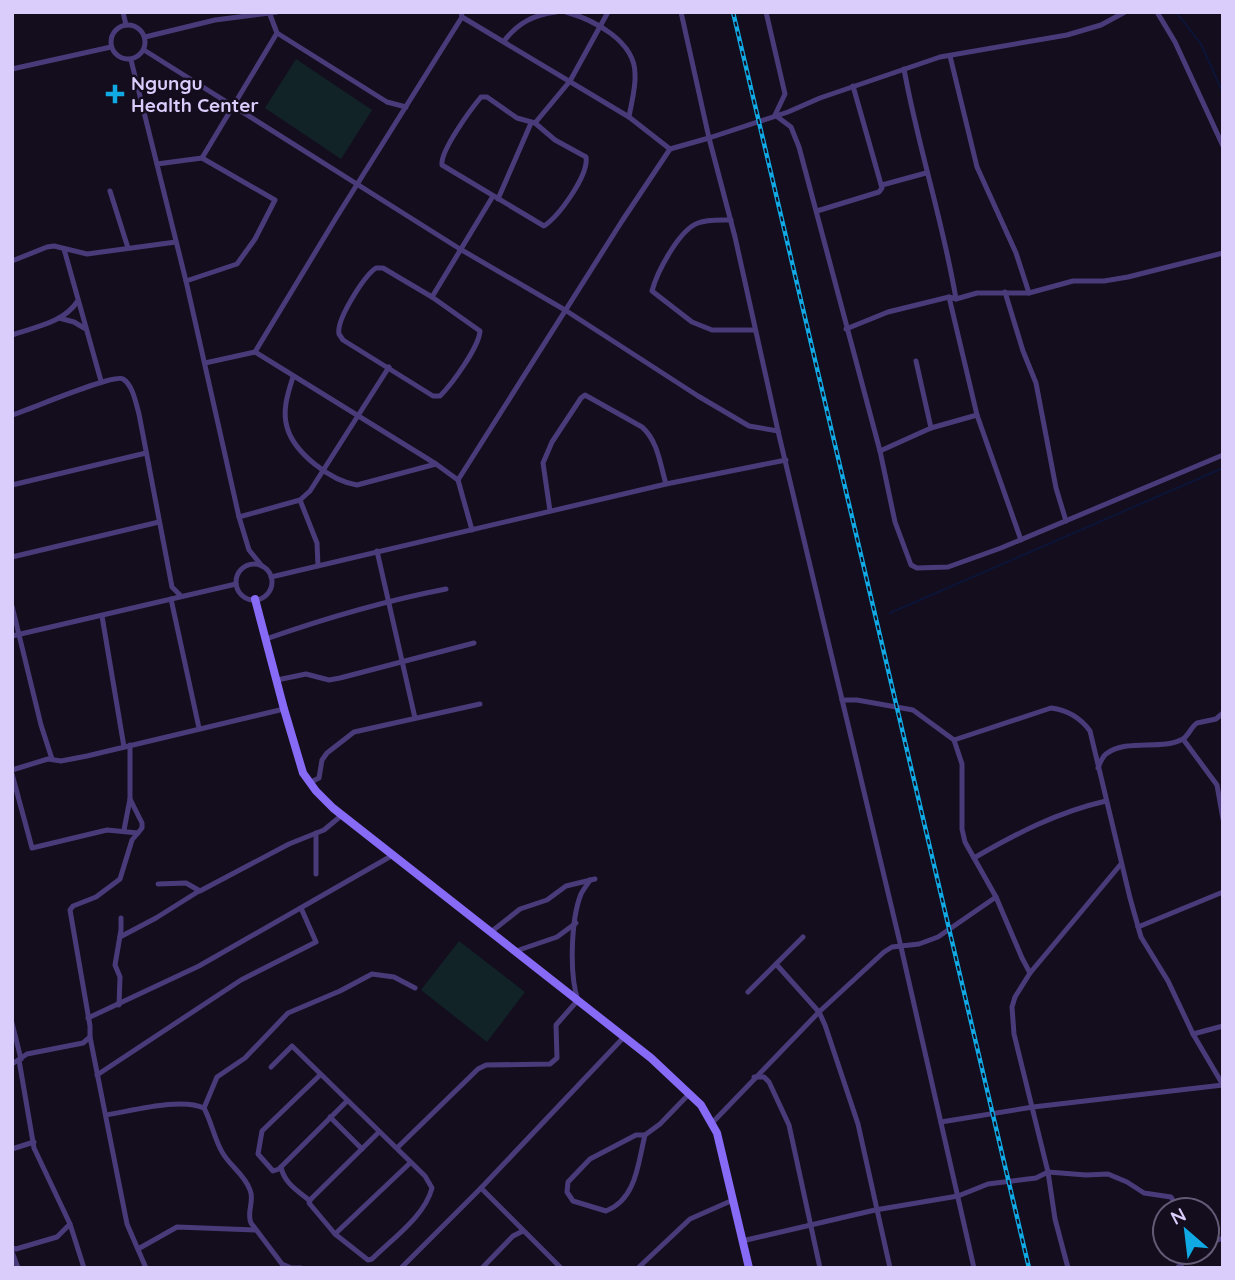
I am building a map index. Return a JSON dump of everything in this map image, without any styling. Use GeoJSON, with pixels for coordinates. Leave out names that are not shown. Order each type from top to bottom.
{"type":"FeatureCollection","features":[{"type":"Feature","properties":{"kind":"street"},"geometry":{"type":"LineString","coordinates":[[123,12],[126,25]]}},
{"type":"Feature","properties":{"kind":"street"},"geometry":{"type":"LineString","coordinates":[[145,37],[215,20],[277,12]]}},
{"type":"Feature","properties":{"kind":"street"},"geometry":{"type":"LineString","coordinates":[[504,41],[528,19],[556,12]]}},
{"type":"Feature","properties":{"kind":"street"},"geometry":{"type":"LineString","coordinates":[[566,12],[599,26],[621,42],[633,62],[635,74],[629,117]]}},
{"type":"Feature","properties":{"kind":"street"},"geometry":{"type":"LineString","coordinates":[[432,297],[460,249],[495,198],[533,123],[570,81],[608,12]]}},
{"type":"Feature","properties":{"kind":"street"},"geometry":{"type":"LineString","coordinates":[[681,12],[974,1268]]}},
{"type":"Feature","properties":{"kind":"street"},"geometry":{"type":"LineString","coordinates":[[766,12],[785,94],[775,116]]}},
{"type":"Feature","properties":{"kind":"street"},"geometry":{"type":"LineString","coordinates":[[458,480],[670,149],[775,116],[904,69],[950,56],[1068,36],[1101,25],[1125,12]]}},
{"type":"Feature","properties":{"kind":"street"},"geometry":{"type":"LineString","coordinates":[[1157,12],[1175,43],[1223,146]]}},
{"type":"Feature","properties":{"kind":"street"},"geometry":{"type":"LineString","coordinates":[[269,13],[277,33],[387,102],[406,107]]}},
{"type":"Feature","properties":{"kind":"street"},"geometry":{"type":"LineString","coordinates":[[255,352],[462,15],[629,117],[670,149]]}},
{"type":"Feature","properties":{"kind":"street"},"geometry":{"type":"LineString","coordinates":[[126,25],[135,26],[145,37],[144,50],[139,57],[131,60],[118,57],[111,47],[113,34],[126,25]]}},
{"type":"Feature","properties":{"kind":"street"},"geometry":{"type":"LineString","coordinates":[[202,158],[277,33]]}},
{"type":"Feature","properties":{"kind":"street"},"geometry":{"type":"LineString","coordinates":[[12,69],[111,47]]}},
{"type":"Feature","properties":{"kind":"street"},"geometry":{"type":"LineString","coordinates":[[144,50],[743,423],[778,431]]}},
{"type":"Feature","properties":{"kind":"street"},"geometry":{"type":"LineString","coordinates":[[950,56],[977,167],[1016,253],[1029,293]]}},
{"type":"Feature","properties":{"kind":"street"},"geometry":{"type":"LineString","coordinates":[[131,60],[186,281],[239,517],[248,550],[271,577],[270,590],[255,599],[244,597],[236,584]]}},
{"type":"Feature","properties":{"kind":"street"},"geometry":{"type":"LineString","coordinates":[[904,69],[926,173],[943,228],[952,298],[977,415],[1021,540]]}},
{"type":"Feature","properties":{"kind":"street"},"geometry":{"type":"LineString","coordinates":[[817,211],[879,192],[882,185],[853,86]]}},
{"type":"Feature","properties":{"kind":"street"},"geometry":{"type":"LineString","coordinates":[[481,97],[487,97],[517,118],[533,123],[555,140],[586,157],[584,172],[573,192],[553,219],[544,226],[495,198],[442,165],[442,158],[481,97]]}},
{"type":"Feature","properties":{"kind":"street"},"geometry":{"type":"LineString","coordinates":[[775,116],[794,132],[880,451],[895,522],[911,565],[916,568],[948,567],[1021,540],[1223,454]]}},
{"type":"Feature","properties":{"kind":"street"},"geometry":{"type":"LineString","coordinates":[[157,164],[202,158],[271,197],[274,203],[255,239],[237,264],[186,281]]}},
{"type":"Feature","properties":{"kind":"street"},"geometry":{"type":"LineString","coordinates":[[882,185],[926,173]]}},
{"type":"Feature","properties":{"kind":"street"},"geometry":{"type":"LineString","coordinates":[[110,191],[128,248]]}},
{"type":"Feature","properties":{"kind":"street"},"geometry":{"type":"LineString","coordinates":[[731,220],[697,223],[684,232],[665,261],[652,290],[692,322],[712,330],[755,330]]}},
{"type":"Feature","properties":{"kind":"street"},"geometry":{"type":"LineString","coordinates":[[12,261],[47,247],[87,254],[176,242]]}},
{"type":"Feature","properties":{"kind":"street"},"geometry":{"type":"LineString","coordinates":[[64,249],[101,381]]}},
{"type":"Feature","properties":{"kind":"street"},"geometry":{"type":"LineString","coordinates":[[846,329],[888,312],[952,298],[977,293],[1029,293],[1073,281],[1104,281],[1223,253]]}},
{"type":"Feature","properties":{"kind":"street"},"geometry":{"type":"LineString","coordinates":[[380,267],[432,297],[480,331],[480,336],[467,359],[443,394],[437,396],[343,340],[339,334],[339,323],[372,270],[380,267]]}},
{"type":"Feature","properties":{"kind":"street"},"geometry":{"type":"LineString","coordinates":[[1005,292],[1038,392],[1056,488],[1066,521]]}},
{"type":"Feature","properties":{"kind":"street"},"geometry":{"type":"LineString","coordinates":[[12,335],[59,318],[69,312],[77,302]]}},
{"type":"Feature","properties":{"kind":"street"},"geometry":{"type":"LineString","coordinates":[[59,318],[84,328]]}},
{"type":"Feature","properties":{"kind":"street"},"geometry":{"type":"LineString","coordinates":[[205,363],[255,352],[436,464],[458,480],[472,530]]}},
{"type":"Feature","properties":{"kind":"street"},"geometry":{"type":"LineString","coordinates":[[916,361],[931,428]]}},
{"type":"Feature","properties":{"kind":"street"},"geometry":{"type":"LineString","coordinates":[[239,517],[300,500],[310,491],[389,367]]}},
{"type":"Feature","properties":{"kind":"street"},"geometry":{"type":"LineString","coordinates":[[12,415],[101,381],[117,377],[127,383],[139,414],[172,587],[170,599],[199,728]]}},
{"type":"Feature","properties":{"kind":"street"},"geometry":{"type":"LineString","coordinates":[[293,377],[287,398],[287,427],[301,452],[324,470],[347,483],[357,485],[436,464]]}},
{"type":"Feature","properties":{"kind":"street"},"geometry":{"type":"LineString","coordinates":[[550,511],[543,463],[552,442],[580,398],[585,395],[649,433],[654,441],[666,484]]}},
{"type":"Feature","properties":{"kind":"street"},"geometry":{"type":"LineString","coordinates":[[880,451],[931,428],[977,415]]}},
{"type":"Feature","properties":{"kind":"street"},"geometry":{"type":"LineString","coordinates":[[12,485],[146,453]]}},
{"type":"Feature","properties":{"kind":"street"},"geometry":{"type":"LineString","coordinates":[[271,577],[666,484],[786,460]]}},
{"type":"Feature","properties":{"kind":"street"},"geometry":{"type":"LineString","coordinates":[[300,500],[317,543],[318,566]]}},
{"type":"Feature","properties":{"kind":"street"},"geometry":{"type":"LineString","coordinates":[[12,557],[159,522]]}},
{"type":"Feature","properties":{"kind":"street"},"geometry":{"type":"LineString","coordinates":[[236,584],[248,550]]}},
{"type":"Feature","properties":{"kind":"street"},"geometry":{"type":"LineString","coordinates":[[377,551],[415,718]]}},
{"type":"Feature","properties":{"kind":"street"},"geometry":{"type":"LineString","coordinates":[[241,570],[251,564],[262,566]]}},
{"type":"Feature","properties":{"kind":"street"},"geometry":{"type":"LineString","coordinates":[[12,636],[236,584]]}},
{"type":"Feature","properties":{"kind":"street"},"geometry":{"type":"LineString","coordinates":[[172,587],[181,596]]}},
{"type":"Feature","properties":{"kind":"street"},"geometry":{"type":"LineString","coordinates":[[266,639],[325,618],[389,600],[446,589]]}},
{"type":"Feature","properties":{"kind":"street"},"geometry":{"type":"LineString","coordinates":[[255,599],[284,709],[309,783],[342,815],[578,1000],[690,1093],[713,1122],[749,1268]]}},
{"type":"Feature","properties":{"kind":"street"},"geometry":{"type":"LineString","coordinates":[[12,606],[52,759]]}},
{"type":"Feature","properties":{"kind":"street"},"geometry":{"type":"LineString","coordinates":[[102,616],[127,746],[130,799],[124,831]]}},
{"type":"Feature","properties":{"kind":"street"},"geometry":{"type":"LineString","coordinates":[[277,680],[306,674],[329,680],[474,643]]}},
{"type":"Feature","properties":{"kind":"street"},"geometry":{"type":"LineString","coordinates":[[842,700],[913,710],[954,740],[962,764],[962,829],[965,842],[996,897],[1030,973]]}},
{"type":"Feature","properties":{"kind":"street"},"geometry":{"type":"LineString","coordinates":[[309,783],[319,778],[322,760],[330,748],[350,734],[481,704]]}},
{"type":"Feature","properties":{"kind":"street"},"geometry":{"type":"LineString","coordinates":[[941,1122],[1033,1107],[1223,1085],[1193,1034],[1168,981],[1141,937],[1090,731],[1078,718],[1063,709],[1051,708],[954,740]]}},
{"type":"Feature","properties":{"kind":"street"},"geometry":{"type":"LineString","coordinates":[[138,833],[96,831],[32,848],[12,772],[52,759],[61,761],[284,709]]}},
{"type":"Feature","properties":{"kind":"street"},"geometry":{"type":"LineString","coordinates":[[1098,768],[1109,752],[1183,739],[1197,723],[1213,721],[1222,715]]}},
{"type":"Feature","properties":{"kind":"street"},"geometry":{"type":"LineString","coordinates":[[1183,739],[1217,785],[1223,819]]}},
{"type":"Feature","properties":{"kind":"street"},"geometry":{"type":"LineString","coordinates":[[130,799],[142,823],[132,841],[120,879],[96,897],[73,906],[70,910],[90,1037],[127,1224],[146,1268]]}},
{"type":"Feature","properties":{"kind":"street"},"geometry":{"type":"LineString","coordinates":[[974,858],[1037,823],[1106,801]]}},
{"type":"Feature","properties":{"kind":"street"},"geometry":{"type":"LineString","coordinates":[[120,937],[199,891],[289,844],[330,827],[342,815]]}},
{"type":"Feature","properties":{"kind":"street"},"geometry":{"type":"LineString","coordinates":[[316,834],[316,874]]}},
{"type":"Feature","properties":{"kind":"street"},"geometry":{"type":"LineString","coordinates":[[89,1018],[199,965],[393,855]]}},
{"type":"Feature","properties":{"kind":"street"},"geometry":{"type":"LineString","coordinates":[[1068,1268],[1012,1018],[1016,996],[1030,973],[1121,864]]}},
{"type":"Feature","properties":{"kind":"street"},"geometry":{"type":"LineString","coordinates":[[491,932],[520,909],[547,900],[566,886],[592,879],[581,895],[576,923],[574,989],[578,1000]]}},
{"type":"Feature","properties":{"kind":"street"},"geometry":{"type":"LineString","coordinates":[[158,884],[186,883],[199,891]]}},
{"type":"Feature","properties":{"kind":"street"},"geometry":{"type":"LineString","coordinates":[[1138,927],[1223,892]]}},
{"type":"Feature","properties":{"kind":"street"},"geometry":{"type":"LineString","coordinates":[[713,1122],[819,1012],[884,952],[892,947],[938,937],[996,897]]}},
{"type":"Feature","properties":{"kind":"street"},"geometry":{"type":"LineString","coordinates":[[97,1075],[241,980],[316,942],[301,908]]}},
{"type":"Feature","properties":{"kind":"street"},"geometry":{"type":"LineString","coordinates":[[119,1005],[120,976],[115,965],[121,918]]}},
{"type":"Feature","properties":{"kind":"street"},"geometry":{"type":"LineString","coordinates":[[516,951],[557,937],[576,923]]}},
{"type":"Feature","properties":{"kind":"street"},"geometry":{"type":"LineString","coordinates":[[748,992],[803,937]]}},
{"type":"Feature","properties":{"kind":"street"},"geometry":{"type":"LineString","coordinates":[[776,964],[819,1012],[858,1124],[890,1268]]}},
{"type":"Feature","properties":{"kind":"street"},"geometry":{"type":"LineString","coordinates":[[301,1268],[289,1268],[282,1264],[255,1230],[248,1217],[252,1199],[250,1189],[243,1176],[222,1152],[204,1108],[217,1077],[246,1058],[288,1013],[372,974],[394,977],[415,988]]}},
{"type":"Feature","properties":{"kind":"street"},"geometry":{"type":"LineString","coordinates":[[397,1148],[478,1069],[486,1065],[554,1062],[557,1058],[556,1026],[578,1000]]}},
{"type":"Feature","properties":{"kind":"street"},"geometry":{"type":"LineString","coordinates":[[12,1023],[33,1142],[41,1167],[70,1224],[84,1268]]}},
{"type":"Feature","properties":{"kind":"street"},"geometry":{"type":"LineString","coordinates":[[1193,1034],[1223,1026]]}},
{"type":"Feature","properties":{"kind":"street"},"geometry":{"type":"LineString","coordinates":[[12,1064],[27,1054],[83,1043],[90,1037]]}},
{"type":"Feature","properties":{"kind":"street"},"geometry":{"type":"LineString","coordinates":[[401,1268],[624,1037]]}},
{"type":"Feature","properties":{"kind":"street"},"geometry":{"type":"LineString","coordinates":[[271,1067],[292,1046],[425,1176],[432,1188],[416,1214],[372,1259],[365,1260],[335,1234],[310,1206],[310,1201],[283,1176],[281,1167]]}},
{"type":"Feature","properties":{"kind":"street"},"geometry":{"type":"LineString","coordinates":[[320,1075],[262,1131],[258,1154],[273,1171],[281,1167],[347,1101]]}},
{"type":"Feature","properties":{"kind":"street"},"geometry":{"type":"LineString","coordinates":[[754,1077],[764,1077],[769,1082],[789,1125],[820,1268]]}},
{"type":"Feature","properties":{"kind":"street"},"geometry":{"type":"LineString","coordinates":[[645,1135],[634,1185],[619,1203],[606,1211],[573,1201],[567,1192],[568,1182],[590,1159],[636,1135],[645,1135],[660,1124],[690,1093]]}},
{"type":"Feature","properties":{"kind":"street"},"geometry":{"type":"LineString","coordinates":[[106,1115],[174,1104],[204,1108]]}},
{"type":"Feature","properties":{"kind":"street"},"geometry":{"type":"LineString","coordinates":[[330,1117],[362,1149]]}},
{"type":"Feature","properties":{"kind":"street"},"geometry":{"type":"LineString","coordinates":[[310,1201],[379,1132]]}},
{"type":"Feature","properties":{"kind":"street"},"geometry":{"type":"LineString","coordinates":[[12,1149],[33,1142]]}},
{"type":"Feature","properties":{"kind":"street"},"geometry":{"type":"LineString","coordinates":[[335,1234],[410,1163]]}},
{"type":"Feature","properties":{"kind":"street"},"geometry":{"type":"LineString","coordinates":[[742,1241],[875,1210],[957,1196],[988,1184],[1036,1178],[1048,1172],[1108,1174],[1144,1192],[1166,1196]]}},
{"type":"Feature","properties":{"kind":"street"},"geometry":{"type":"LineString","coordinates":[[481,1188],[561,1268]]}},
{"type":"Feature","properties":{"kind":"street"},"geometry":{"type":"LineString","coordinates":[[638,1268],[690,1219],[733,1200]]}},
{"type":"Feature","properties":{"kind":"street"},"geometry":{"type":"LineString","coordinates":[[18,1268],[12,1250],[57,1237],[70,1224]]}},
{"type":"Feature","properties":{"kind":"street"},"geometry":{"type":"LineString","coordinates":[[138,1249],[177,1227],[255,1230]]}},
{"type":"Feature","properties":{"kind":"street"},"geometry":{"type":"LineString","coordinates":[[482,1268],[513,1236],[523,1231]]}},
{"type":"Feature","properties":{"kind":"shaded area"},"geometry":{"type":"Polygon","coordinates":[[[296,59],[372,110],[341,159],[265,108],[296,59]]]}},
{"type":"Feature","properties":{"kind":"shaded area"},"geometry":{"type":"Polygon","coordinates":[[[459,941],[525,992],[487,1042],[421,990],[459,941]]]}},
{"type":"Feature","properties":{"kind":"waterway"},"geometry":{"type":"LineString","coordinates":[[1176,12],[1201,44],[1223,93]]}},
{"type":"Feature","properties":{"kind":"waterway"},"geometry":{"type":"LineString","coordinates":[[890,613],[1223,468]]}},
{"type":"Feature","properties":{"kind":"railway"},"geometry":{"type":"LineString","coordinates":[[733,12],[1029,1268]]}},
{"type":"Feature","properties":{"kind":"place","name":"Ngungu Health Center"},"geometry":{"type":"Point","coordinates":[115,94]}}]}
